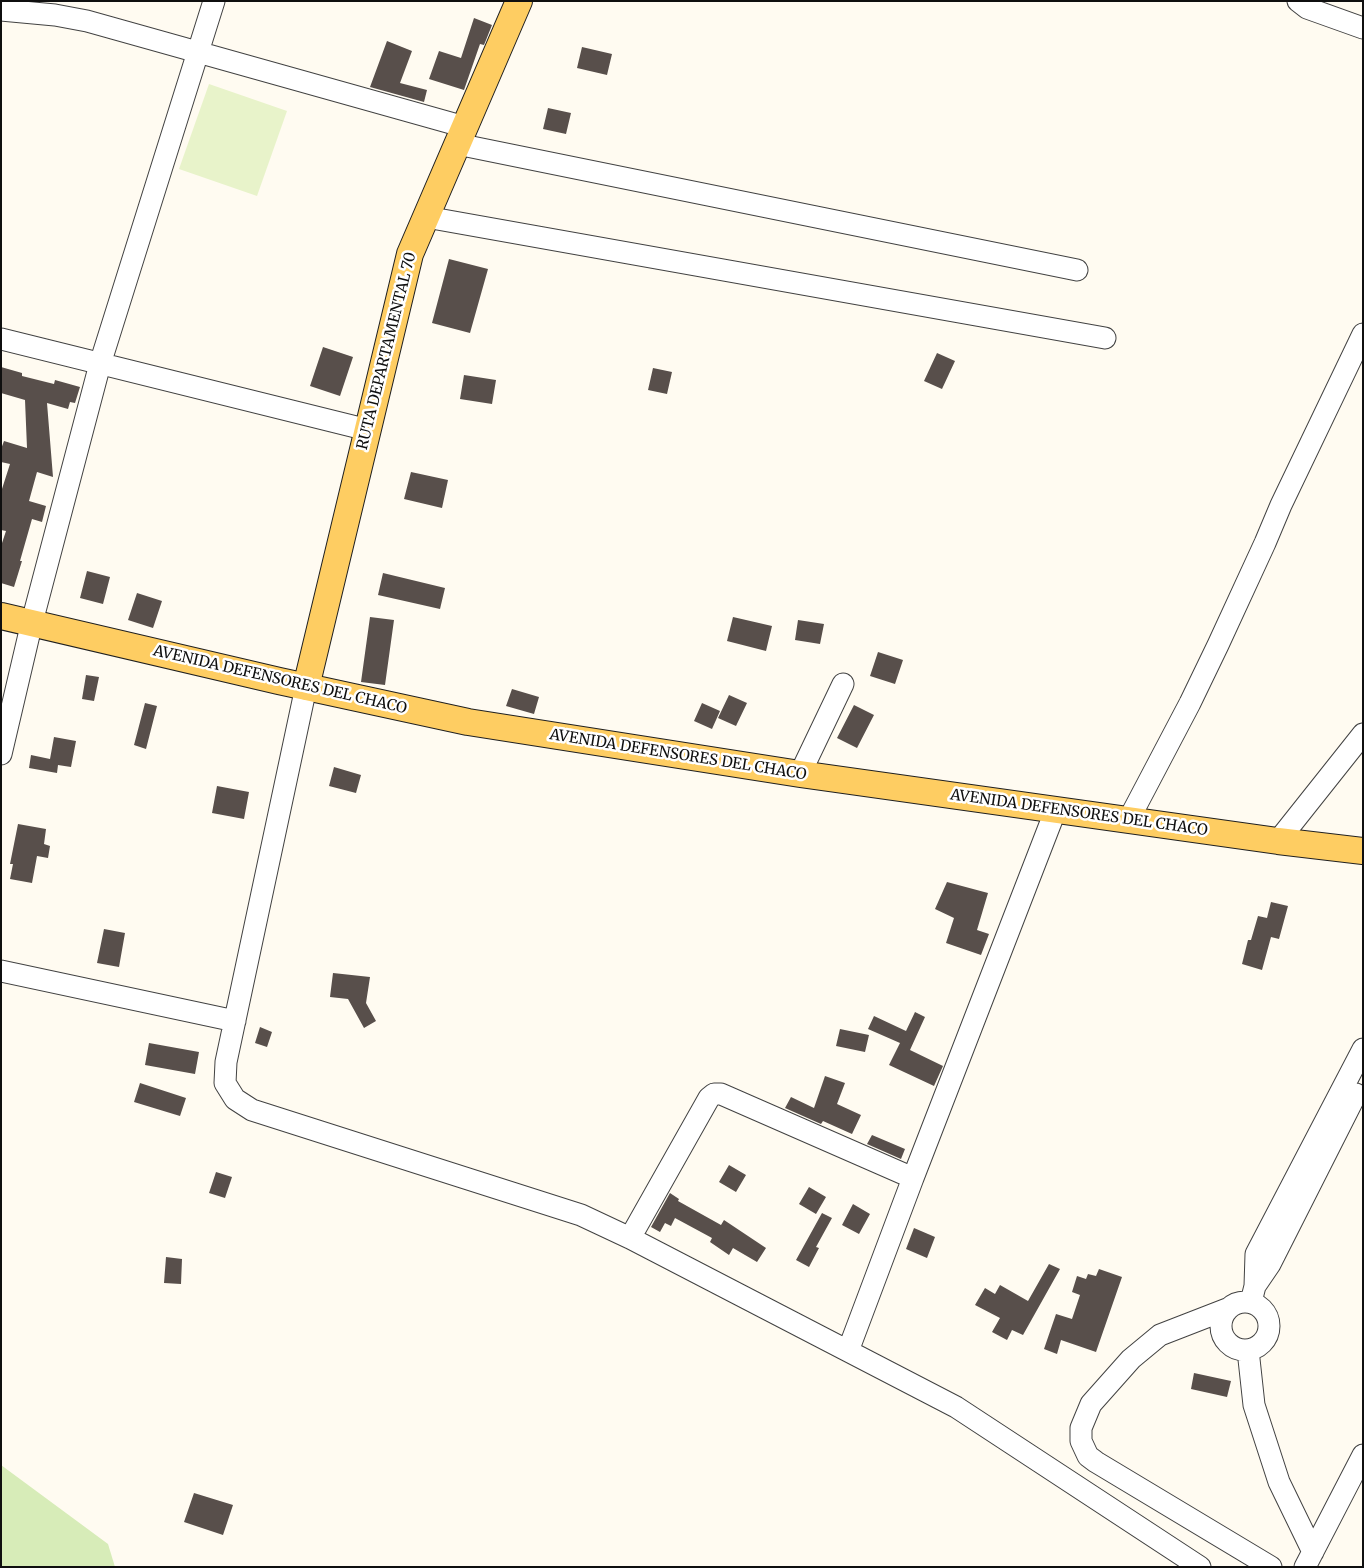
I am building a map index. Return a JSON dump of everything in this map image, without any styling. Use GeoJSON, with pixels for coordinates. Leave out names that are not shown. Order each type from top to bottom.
{"type":"FeatureCollection","features":[{"type":"Feature","properties":{"kind":"main road","name":"RUTA DEPARTAMENTAL 70"},"geometry":{"type":"LineString","coordinates":[[306,687],[410,254],[519,1]]}},
{"type":"Feature","properties":{"kind":"main road","name":"AVENIDA DEFENSORES DEL CHACO"},"geometry":{"type":"LineString","coordinates":[[1,616],[306,687],[468,722],[800,774],[1129,820],[1363,850]]}},
{"type":"Feature","properties":{"kind":"street"},"geometry":{"type":"LineString","coordinates":[[1,754],[32,622],[100,364],[214,1]]}},
{"type":"Feature","properties":{"kind":"street"},"geometry":{"type":"LineString","coordinates":[[1298,1],[1307,8],[1363,28]]}},
{"type":"Feature","properties":{"kind":"street"},"geometry":{"type":"LineString","coordinates":[[1,10],[55,14],[87,22],[197,53],[461,136],[1076,270]]}},
{"type":"Feature","properties":{"kind":"street"},"geometry":{"type":"LineString","coordinates":[[426,217],[1105,338]]}},
{"type":"Feature","properties":{"kind":"street"},"geometry":{"type":"LineString","coordinates":[[1129,820],[1218,645],[1281,505],[1363,334]]}},
{"type":"Feature","properties":{"kind":"street"},"geometry":{"type":"LineString","coordinates":[[1,339],[368,430]]}},
{"type":"Feature","properties":{"kind":"street"},"geometry":{"type":"LineString","coordinates":[[800,774],[843,684]]}},
{"type":"Feature","properties":{"kind":"street"},"geometry":{"type":"LineString","coordinates":[[306,687],[226,1062],[225,1083],[235,1100],[252,1110],[581,1215],[630,1238],[956,1407],[1200,1567]]}},
{"type":"Feature","properties":{"kind":"street"},"geometry":{"type":"LineString","coordinates":[[1278,840],[1363,734]]}},
{"type":"Feature","properties":{"kind":"street"},"geometry":{"type":"LineString","coordinates":[[848,1351],[1056,809]]}},
{"type":"Feature","properties":{"kind":"street"},"geometry":{"type":"LineString","coordinates":[[1,971],[235,1022]]}},
{"type":"Feature","properties":{"kind":"street"},"geometry":{"type":"LineString","coordinates":[[1227,1309],[1222,1316],[1220,1325],[1225,1341],[1232,1347],[1240,1350],[1256,1348],[1263,1342],[1268,1335],[1270,1327],[1269,1318],[1258,1305],[1253,1294],[1256,1254],[1363,1049]]}},
{"type":"Feature","properties":{"kind":"street"},"geometry":{"type":"LineString","coordinates":[[1271,1567],[1096,1462],[1088,1456],[1081,1441],[1081,1428],[1091,1404],[1131,1359],[1160,1335],[1227,1309],[1253,1294],[1363,1080]]}},
{"type":"Feature","properties":{"kind":"street"},"geometry":{"type":"LineString","coordinates":[[630,1238],[709,1098],[714,1094],[721,1094],[913,1178]]}},
{"type":"Feature","properties":{"kind":"street"},"geometry":{"type":"LineString","coordinates":[[1248,1350],[1254,1405],[1279,1482],[1309,1560]]}},
{"type":"Feature","properties":{"kind":"street"},"geometry":{"type":"LineString","coordinates":[[1309,1560],[1363,1455]]}},
{"type":"Feature","properties":{"kind":"green space"},"geometry":{"type":"Polygon","coordinates":[[[209,84],[287,111],[257,196],[179,169],[209,84]]]}},
{"type":"Feature","properties":{"kind":"green space"},"geometry":{"type":"Polygon","coordinates":[[[1,1465],[108,1544],[115,1567],[1,1567],[1,1465]]]}},
{"type":"Feature","properties":{"kind":"building"},"geometry":{"type":"Polygon","coordinates":[[[474,18],[492,25],[484,45],[480,44],[464,90],[429,79],[439,51],[461,58],[474,18]]]}},
{"type":"Feature","properties":{"kind":"building"},"geometry":{"type":"Polygon","coordinates":[[[387,41],[412,51],[400,83],[427,90],[424,102],[370,87],[387,41]]]}},
{"type":"Feature","properties":{"kind":"building"},"geometry":{"type":"Polygon","coordinates":[[[582,47],[612,54],[607,75],[577,68],[582,47]]]}},
{"type":"Feature","properties":{"kind":"building"},"geometry":{"type":"Polygon","coordinates":[[[548,108],[571,113],[566,134],[543,129],[548,108]]]}},
{"type":"Feature","properties":{"kind":"building"},"geometry":{"type":"Polygon","coordinates":[[[449,259],[488,269],[470,333],[432,323],[449,259]]]}},
{"type":"Feature","properties":{"kind":"building"},"geometry":{"type":"Polygon","coordinates":[[[323,347],[353,357],[340,396],[310,386],[323,347]]]}},
{"type":"Feature","properties":{"kind":"building"},"geometry":{"type":"Polygon","coordinates":[[[937,353],[955,361],[942,389],[924,381],[937,353]]]}},
{"type":"Feature","properties":{"kind":"building"},"geometry":{"type":"Polygon","coordinates":[[[1,367],[22,373],[22,376],[54,384],[55,380],[80,387],[75,403],[70,402],[68,409],[47,403],[53,477],[37,472],[29,501],[46,506],[42,522],[32,519],[14,587],[1,583],[1,546],[6,531],[1,530],[1,492],[10,464],[1,462],[1,449],[4,441],[27,448],[25,400],[1,393],[1,367]]]}},
{"type":"Feature","properties":{"kind":"building"},"geometry":{"type":"Polygon","coordinates":[[[653,368],[672,372],[667,394],[648,390],[653,368]]]}},
{"type":"Feature","properties":{"kind":"building"},"geometry":{"type":"Polygon","coordinates":[[[464,375],[496,380],[492,404],[460,399],[464,375]]]}},
{"type":"Feature","properties":{"kind":"building"},"geometry":{"type":"Polygon","coordinates":[[[411,472],[448,480],[442,508],[404,499],[411,472]]]}},
{"type":"Feature","properties":{"kind":"building"},"geometry":{"type":"Polygon","coordinates":[[[87,571],[110,577],[103,604],[80,598],[87,571]]]}},
{"type":"Feature","properties":{"kind":"building"},"geometry":{"type":"Polygon","coordinates":[[[383,573],[445,588],[440,609],[378,595],[383,573]]]}},
{"type":"Feature","properties":{"kind":"building"},"geometry":{"type":"Polygon","coordinates":[[[137,593],[162,601],[153,628],[128,620],[137,593]]]}},
{"type":"Feature","properties":{"kind":"building"},"geometry":{"type":"Polygon","coordinates":[[[370,617],[394,620],[385,685],[361,682],[370,617]]]}},
{"type":"Feature","properties":{"kind":"building"},"geometry":{"type":"Polygon","coordinates":[[[733,617],[772,626],[766,651],[727,641],[733,617]]]}},
{"type":"Feature","properties":{"kind":"building"},"geometry":{"type":"Polygon","coordinates":[[[798,620],[824,624],[820,644],[795,640],[798,620]]]}},
{"type":"Feature","properties":{"kind":"building"},"geometry":{"type":"Polygon","coordinates":[[[878,652],[903,660],[895,684],[870,676],[878,652]]]}},
{"type":"Feature","properties":{"kind":"building"},"geometry":{"type":"Polygon","coordinates":[[[86,675],[99,677],[94,701],[82,699],[86,675]]]}},
{"type":"Feature","properties":{"kind":"building"},"geometry":{"type":"Polygon","coordinates":[[[512,689],[539,697],[534,714],[506,706],[512,689]]]}},
{"type":"Feature","properties":{"kind":"building"},"geometry":{"type":"Polygon","coordinates":[[[729,695],[747,703],[736,726],[718,718],[729,695]]]}},
{"type":"Feature","properties":{"kind":"building"},"geometry":{"type":"Polygon","coordinates":[[[145,703],[157,706],[146,749],[134,745],[145,703]]]}},
{"type":"Feature","properties":{"kind":"building"},"geometry":{"type":"Polygon","coordinates":[[[702,703],[720,711],[712,729],[694,721],[702,703]]]}},
{"type":"Feature","properties":{"kind":"building"},"geometry":{"type":"Polygon","coordinates":[[[854,705],[874,715],[857,748],[837,738],[854,705]]]}},
{"type":"Feature","properties":{"kind":"building"},"geometry":{"type":"Polygon","coordinates":[[[54,737],[76,741],[71,767],[58,765],[57,773],[29,768],[31,755],[50,759],[54,737]]]}},
{"type":"Feature","properties":{"kind":"building"},"geometry":{"type":"Polygon","coordinates":[[[334,767],[361,775],[356,793],[329,786],[334,767]]]}},
{"type":"Feature","properties":{"kind":"building"},"geometry":{"type":"Polygon","coordinates":[[[217,786],[249,792],[244,819],[212,813],[217,786]]]}},
{"type":"Feature","properties":{"kind":"building"},"geometry":{"type":"Polygon","coordinates":[[[18,824],[46,829],[44,844],[50,846],[48,858],[37,856],[32,883],[10,879],[13,864],[10,864],[18,824]]]}},
{"type":"Feature","properties":{"kind":"building"},"geometry":{"type":"Polygon","coordinates":[[[947,882],[988,893],[977,930],[989,934],[981,955],[946,943],[954,918],[935,909],[947,882]]]}},
{"type":"Feature","properties":{"kind":"building"},"geometry":{"type":"Polygon","coordinates":[[[1271,902],[1288,906],[1279,939],[1271,937],[1262,970],[1242,964],[1248,940],[1251,940],[1258,916],[1267,918],[1271,902]]]}},
{"type":"Feature","properties":{"kind":"building"},"geometry":{"type":"Polygon","coordinates":[[[104,929],[125,933],[119,967],[97,963],[104,929]]]}},
{"type":"Feature","properties":{"kind":"building"},"geometry":{"type":"Polygon","coordinates":[[[333,973],[370,977],[366,1003],[376,1021],[364,1028],[348,999],[330,997],[333,973]]]}},
{"type":"Feature","properties":{"kind":"building"},"geometry":{"type":"Polygon","coordinates":[[[915,1012],[925,1017],[910,1050],[943,1066],[934,1086],[889,1065],[900,1043],[868,1029],[874,1016],[906,1031],[915,1012]]]}},
{"type":"Feature","properties":{"kind":"building"},"geometry":{"type":"Polygon","coordinates":[[[260,1027],[272,1032],[267,1047],[255,1043],[260,1027]]]}},
{"type":"Feature","properties":{"kind":"building"},"geometry":{"type":"Polygon","coordinates":[[[840,1029],[869,1035],[865,1052],[836,1046],[840,1029]]]}},
{"type":"Feature","properties":{"kind":"building"},"geometry":{"type":"Polygon","coordinates":[[[149,1043],[199,1052],[195,1074],[145,1065],[149,1043]]]}},
{"type":"Feature","properties":{"kind":"building"},"geometry":{"type":"Polygon","coordinates":[[[825,1076],[845,1083],[837,1104],[861,1115],[852,1134],[823,1121],[821,1124],[785,1108],[791,1097],[814,1108],[825,1076]]]}},
{"type":"Feature","properties":{"kind":"building"},"geometry":{"type":"Polygon","coordinates":[[[140,1083],[186,1098],[180,1116],[134,1102],[140,1083]]]}},
{"type":"Feature","properties":{"kind":"building"},"geometry":{"type":"Polygon","coordinates":[[[872,1135],[905,1149],[901,1159],[867,1144],[872,1135]]]}},
{"type":"Feature","properties":{"kind":"building"},"geometry":{"type":"Polygon","coordinates":[[[729,1165],[746,1175],[736,1192],[719,1182],[729,1165]]]}},
{"type":"Feature","properties":{"kind":"building"},"geometry":{"type":"Polygon","coordinates":[[[216,1172],[232,1177],[225,1198],[209,1193],[216,1172]]]}},
{"type":"Feature","properties":{"kind":"building"},"geometry":{"type":"Polygon","coordinates":[[[809,1187],[826,1197],[816,1214],[799,1204],[809,1187]]]}},
{"type":"Feature","properties":{"kind":"building"},"geometry":{"type":"Polygon","coordinates":[[[670,1193],[679,1199],[678,1201],[721,1225],[724,1220],[766,1248],[757,1262],[733,1248],[729,1255],[710,1242],[712,1238],[675,1218],[671,1226],[665,1223],[660,1232],[651,1227],[670,1193]]]}},
{"type":"Feature","properties":{"kind":"building"},"geometry":{"type":"Polygon","coordinates":[[[853,1204],[870,1214],[859,1234],[842,1225],[853,1204]]]}},
{"type":"Feature","properties":{"kind":"building"},"geometry":{"type":"Polygon","coordinates":[[[822,1213],[832,1218],[816,1247],[819,1248],[809,1267],[796,1260],[822,1213]]]}},
{"type":"Feature","properties":{"kind":"building"},"geometry":{"type":"Polygon","coordinates":[[[914,1228],[935,1237],[927,1258],[906,1249],[914,1228]]]}},
{"type":"Feature","properties":{"kind":"building"},"geometry":{"type":"Polygon","coordinates":[[[166,1257],[182,1259],[181,1284],[164,1283],[166,1257]]]}},
{"type":"Feature","properties":{"kind":"building"},"geometry":{"type":"Polygon","coordinates":[[[1049,1264],[1060,1269],[1023,1335],[1012,1330],[1007,1340],[992,1332],[1000,1318],[975,1305],[985,1288],[995,1294],[1000,1285],[1028,1301],[1049,1264]]]}},
{"type":"Feature","properties":{"kind":"building"},"geometry":{"type":"Polygon","coordinates":[[[1099,1269],[1122,1277],[1096,1352],[1061,1340],[1057,1354],[1044,1349],[1056,1314],[1072,1319],[1080,1295],[1072,1292],[1077,1276],[1086,1279],[1088,1274],[1096,1276],[1099,1269]]]}},
{"type":"Feature","properties":{"kind":"building"},"geometry":{"type":"Polygon","coordinates":[[[1194,1373],[1231,1381],[1227,1397],[1191,1389],[1194,1373]]]}},
{"type":"Feature","properties":{"kind":"building"},"geometry":{"type":"Polygon","coordinates":[[[194,1493],[233,1505],[223,1535],[184,1522],[194,1493]]]}}]}
